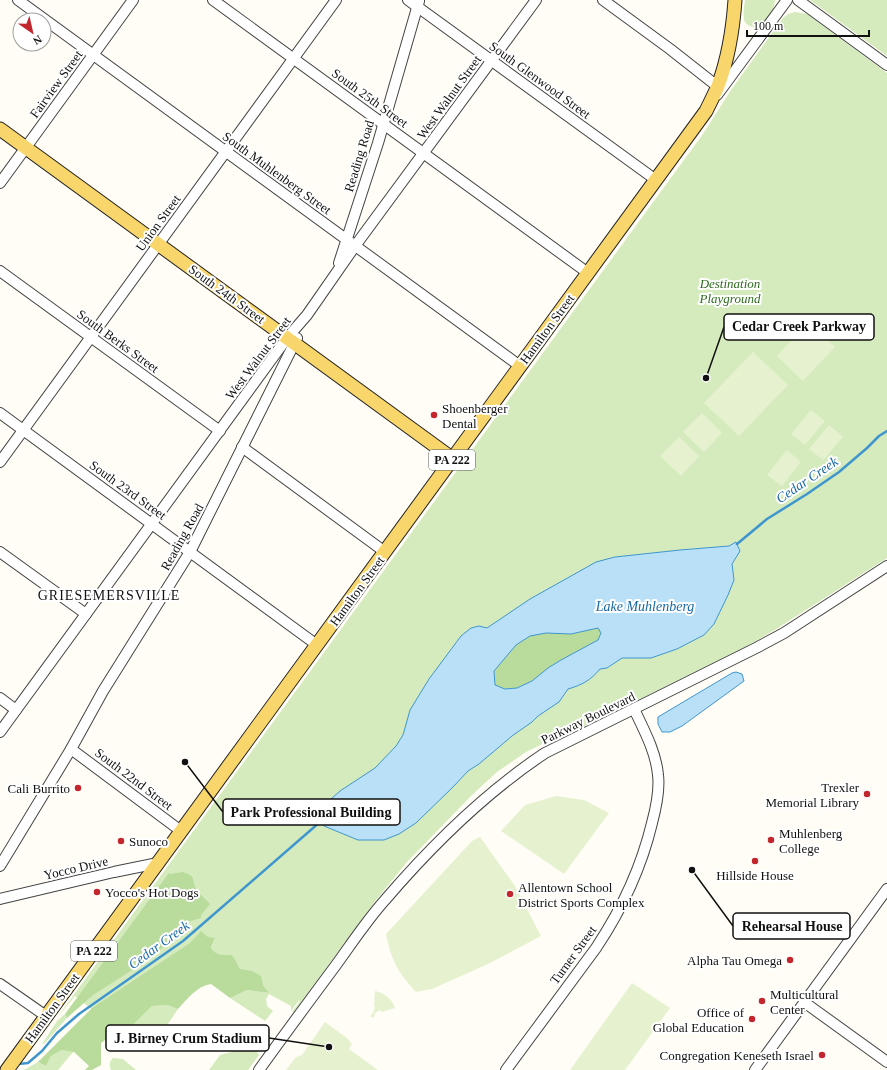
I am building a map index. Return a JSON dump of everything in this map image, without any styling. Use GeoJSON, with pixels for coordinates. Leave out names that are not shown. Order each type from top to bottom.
{"type":"FeatureCollection","features":[{"type":"Feature","properties":{"kind":"main road","name":"PA 222"},"geometry":{"type":"LineString","coordinates":[[718,86],[728,47],[735,0]]}},
{"type":"Feature","properties":{"kind":"main road","name":"Hamilton Street"},"geometry":{"type":"LineString","coordinates":[[7,1070],[706,111],[718,86]]}},
{"type":"Feature","properties":{"kind":"main road","name":"South 24th Street"},"geometry":{"type":"LineString","coordinates":[[0,129],[453,459]]}},
{"type":"Feature","properties":{"kind":"street","name":"South Muhlenberg Street"},"geometry":{"type":"LineString","coordinates":[[18,0],[520,366]]}},
{"type":"Feature","properties":{"kind":"street","name":"Fairview Street"},"geometry":{"type":"LineString","coordinates":[[0,183],[133,0]]}},
{"type":"Feature","properties":{"kind":"street","name":"South 25th Street"},"geometry":{"type":"LineString","coordinates":[[213,0],[588,273]]}},
{"type":"Feature","properties":{"kind":"street","name":"Union Street"},"geometry":{"type":"LineString","coordinates":[[0,462],[336,0]]}},
{"type":"Feature","properties":{"kind":"street","name":"South Glenwood Street"},"geometry":{"type":"LineString","coordinates":[[408,0],[419,3],[492,60],[656,180]]}},
{"type":"Feature","properties":{"kind":"street","name":"West Walnut Street"},"geometry":{"type":"LineString","coordinates":[[307,315],[355,246],[536,0]]}},
{"type":"Feature","properties":{"kind":"street"},"geometry":{"type":"LineString","coordinates":[[603,0],[718,86]]}},
{"type":"Feature","properties":{"kind":"street","name":"Hamilton Street"},"geometry":{"type":"LineString","coordinates":[[706,111],[787,0]]}},
{"type":"Feature","properties":{"kind":"street"},"geometry":{"type":"LineString","coordinates":[[798,0],[887,65]]}},
{"type":"Feature","properties":{"kind":"street","name":"Reading Road"},"geometry":{"type":"LineString","coordinates":[[336,273],[419,3]]}},
{"type":"Feature","properties":{"kind":"street","name":"South Berks Street"},"geometry":{"type":"LineString","coordinates":[[0,271],[220,431]]}},
{"type":"Feature","properties":{"kind":"street","name":"Reading Road"},"geometry":{"type":"LineString","coordinates":[[0,866],[71,749],[103,691],[190,552],[242,447],[291,341],[307,315]]}},
{"type":"Feature","properties":{"kind":"street","name":"West Walnut Street"},"geometry":{"type":"LineString","coordinates":[[0,732],[220,431],[291,341]]}},
{"type":"Feature","properties":{"kind":"street","name":"South 23rd Street"},"geometry":{"type":"LineString","coordinates":[[0,413],[317,645]]}},
{"type":"Feature","properties":{"kind":"street"},"geometry":{"type":"LineString","coordinates":[[242,447],[385,552]]}},
{"type":"Feature","properties":{"kind":"street"},"geometry":{"type":"LineString","coordinates":[[0,552],[86,614]]}},
{"type":"Feature","properties":{"kind":"street","name":"Parkway Boulevard"},"geometry":{"type":"LineString","coordinates":[[259,1070],[384,900],[450,830],[496,789],[545,753],[784,633],[887,566]]}},
{"type":"Feature","properties":{"kind":"street"},"geometry":{"type":"LineString","coordinates":[[0,698],[16,710]]}},
{"type":"Feature","properties":{"kind":"street","name":"Turner Street"},"geometry":{"type":"LineString","coordinates":[[508,1069],[610,927],[641,861],[655,813],[658,792],[658,776],[655,758],[634,709]]}},
{"type":"Feature","properties":{"kind":"street","name":"South 22nd Street"},"geometry":{"type":"LineString","coordinates":[[71,749],[181,831]]}},
{"type":"Feature","properties":{"kind":"street","name":"Yocco Drive"},"geometry":{"type":"LineString","coordinates":[[0,899],[158,863]]}},
{"type":"Feature","properties":{"kind":"street"},"geometry":{"type":"LineString","coordinates":[[755,1070],[887,889]]}},
{"type":"Feature","properties":{"kind":"street"},"geometry":{"type":"LineString","coordinates":[[0,984],[46,1016]]}},
{"type":"Feature","properties":{"kind":"street"},"geometry":{"type":"LineString","coordinates":[[804,1002],[887,1062]]}},
{"type":"Feature","properties":{"kind":"green space"},"geometry":{"type":"Polygon","coordinates":[[[745,0],[775,0],[773,9],[767,19],[759,26],[755,27],[749,26],[745,21],[745,0]]]}},
{"type":"Feature","properties":{"kind":"green space"},"geometry":{"type":"Polygon","coordinates":[[[810,0],[887,0],[887,56],[810,0]]]}},
{"type":"Feature","properties":{"kind":"green space","name":"Destination Playground"},"geometry":{"type":"Polygon","coordinates":[[[795,12],[807,14],[887,73],[887,558],[773,631],[745,647],[585,726],[557,737],[526,752],[497,772],[473,794],[407,862],[376,900],[293,1013],[292,1012],[300,1001],[299,1000],[291,1011],[291,1006],[269,994],[266,999],[267,1006],[273,1011],[265,1021],[230,998],[247,990],[269,993],[263,985],[240,969],[235,959],[218,955],[211,949],[215,939],[110,1024],[75,996],[56,1019],[703,134],[731,90],[783,18],[788,14],[795,12]]]}},
{"type":"Feature","properties":{"kind":"green space"},"geometry":{"type":"Polygon","coordinates":[[[808,322],[835,347],[803,381],[777,356],[808,322]]]}},
{"type":"Feature","properties":{"kind":"green space"},"geometry":{"type":"Polygon","coordinates":[[[753,352],[788,385],[739,436],[704,403],[753,352]]]}},
{"type":"Feature","properties":{"kind":"green space"},"geometry":{"type":"Polygon","coordinates":[[[811,410],[825,421],[805,445],[791,434],[811,410]]]}},
{"type":"Feature","properties":{"kind":"green space"},"geometry":{"type":"Polygon","coordinates":[[[702,413],[722,433],[704,452],[683,432],[702,413]]]}},
{"type":"Feature","properties":{"kind":"green space"},"geometry":{"type":"Polygon","coordinates":[[[829,425],[843,437],[823,460],[809,449],[829,425]]]}},
{"type":"Feature","properties":{"kind":"green space"},"geometry":{"type":"Polygon","coordinates":[[[679,437],[699,456],[681,476],[660,456],[679,437]]]}},
{"type":"Feature","properties":{"kind":"green space"},"geometry":{"type":"Polygon","coordinates":[[[787,450],[801,462],[782,486],[767,475],[787,450]]]}},
{"type":"Feature","properties":{"kind":"green space"},"geometry":{"type":"Polygon","coordinates":[[[598,628],[601,633],[598,640],[548,668],[532,681],[517,688],[505,689],[495,685],[494,671],[516,645],[530,636],[546,633],[571,634],[598,628]]]}},
{"type":"Feature","properties":{"kind":"green space"},"geometry":{"type":"Polygon","coordinates":[[[556,796],[584,800],[609,813],[564,874],[501,831],[525,805],[556,796]]]}},
{"type":"Feature","properties":{"kind":"green space"},"geometry":{"type":"Polygon","coordinates":[[[480,837],[515,886],[541,936],[488,964],[432,989],[416,992],[404,979],[396,966],[390,951],[386,934],[472,841],[480,837]]]}},
{"type":"Feature","properties":{"kind":"green space"},"geometry":{"type":"Polygon","coordinates":[[[183,872],[193,878],[196,889],[210,904],[201,915],[201,918],[187,922],[173,935],[166,945],[140,965],[93,995],[67,1018],[65,1014],[169,873],[183,872]]]}},
{"type":"Feature","properties":{"kind":"green space"},"geometry":{"type":"Polygon","coordinates":[[[201,931],[208,937],[215,938],[211,948],[215,952],[222,955],[231,955],[235,959],[240,969],[252,971],[261,976],[263,985],[269,993],[247,990],[230,998],[211,984],[206,985],[201,987],[178,1009],[167,1005],[152,1006],[131,1027],[115,1033],[101,1043],[101,1065],[92,1070],[85,1070],[89,1066],[74,1052],[62,1050],[51,1056],[46,1066],[38,1062],[92,1008],[190,943],[201,931]]]}},
{"type":"Feature","properties":{"kind":"green space"},"geometry":{"type":"Polygon","coordinates":[[[632,983],[670,1008],[625,1070],[570,1070],[632,983]]]}},
{"type":"Feature","properties":{"kind":"green space"},"geometry":{"type":"Polygon","coordinates":[[[375,991],[388,997],[395,1008],[382,1012],[380,1010],[374,1014],[375,1015],[373,1018],[370,1016],[375,1007],[375,991]]]}},
{"type":"Feature","properties":{"kind":"green space"},"geometry":{"type":"Polygon","coordinates":[[[167,1005],[178,1009],[157,1040],[160,1043],[155,1048],[128,1028],[131,1027],[152,1006],[167,1005]]]}},
{"type":"Feature","properties":{"kind":"green space"},"geometry":{"type":"Polygon","coordinates":[[[65,1014],[67,1018],[45,1043],[42,1044],[57,1021],[65,1014]]]}},
{"type":"Feature","properties":{"kind":"green space"},"geometry":{"type":"Polygon","coordinates":[[[325,1022],[347,1038],[352,1044],[349,1049],[378,1070],[286,1070],[296,1057],[302,1055],[325,1022]]]}},
{"type":"Feature","properties":{"kind":"green space"},"geometry":{"type":"Polygon","coordinates":[[[239,1045],[251,1050],[254,1047],[259,1055],[248,1070],[209,1070],[220,1055],[235,1051],[235,1047],[239,1045]]]}},
{"type":"Feature","properties":{"kind":"green space"},"geometry":{"type":"Polygon","coordinates":[[[62,1050],[74,1051],[58,1070],[24,1070],[38,1062],[46,1066],[51,1056],[62,1050]]]}},
{"type":"Feature","properties":{"kind":"green space"},"geometry":{"type":"Polygon","coordinates":[[[113,1058],[123,1059],[136,1070],[111,1070],[110,1064],[113,1058]]]}},
{"type":"Feature","properties":{"kind":"water","name":"Lake Muhlenberg"},"geometry":{"type":"Polygon","coordinates":[[[736,542],[740,551],[732,564],[734,580],[714,624],[704,635],[677,649],[651,658],[622,658],[607,668],[600,669],[586,682],[568,689],[559,702],[538,716],[479,764],[468,771],[416,823],[399,834],[384,840],[358,840],[324,826],[316,817],[323,803],[375,768],[396,746],[403,735],[410,710],[429,679],[461,636],[471,628],[479,626],[487,628],[530,599],[596,562],[615,557],[729,546],[736,542]],[[598,628],[571,634],[546,633],[530,636],[516,645],[494,671],[495,685],[505,689],[517,688],[532,681],[548,668],[598,640],[601,633],[598,628]]]}},
{"type":"Feature","properties":{"kind":"water"},"geometry":{"type":"Polygon","coordinates":[[[736,672],[742,674],[744,681],[682,726],[670,732],[662,732],[658,724],[658,717],[736,672]]]}},
{"type":"Feature","properties":{"kind":"waterway","name":"Cedar Creek"},"geometry":{"type":"LineString","coordinates":[[737,544],[767,519],[839,472],[879,436],[887,431]]}},
{"type":"Feature","properties":{"kind":"waterway","name":"Cedar Creek"},"geometry":{"type":"LineString","coordinates":[[18,1064],[28,1063],[42,1051],[57,1033],[79,1014],[183,941],[320,822]]}},
{"type":"Feature","properties":{"kind":"place","name":"Cedar Creek Parkway"},"geometry":{"type":"Point","coordinates":[706,378]}},
{"type":"Feature","properties":{"kind":"place","name":"Shoenberger Dental"},"geometry":{"type":"Point","coordinates":[434,415]}},
{"type":"Feature","properties":{"kind":"place","name":"Park Professional Building"},"geometry":{"type":"Point","coordinates":[185,762]}},
{"type":"Feature","properties":{"kind":"place","name":"Cali Burrito"},"geometry":{"type":"Point","coordinates":[78,788]}},
{"type":"Feature","properties":{"kind":"place","name":"Trexler Memorial Library"},"geometry":{"type":"Point","coordinates":[867,794]}},
{"type":"Feature","properties":{"kind":"place","name":"Muhlenberg College"},"geometry":{"type":"Point","coordinates":[771,840]}},
{"type":"Feature","properties":{"kind":"place","name":"Sunoco"},"geometry":{"type":"Point","coordinates":[121,841]}},
{"type":"Feature","properties":{"kind":"place","name":"Hillside House"},"geometry":{"type":"Point","coordinates":[755,861]}},
{"type":"Feature","properties":{"kind":"place","name":"Rehearsal House"},"geometry":{"type":"Point","coordinates":[692,870]}},
{"type":"Feature","properties":{"kind":"place","name":"Yocco's Hot Dogs"},"geometry":{"type":"Point","coordinates":[97,892]}},
{"type":"Feature","properties":{"kind":"place","name":"Allentown School District Sports Complex"},"geometry":{"type":"Point","coordinates":[510,894]}},
{"type":"Feature","properties":{"kind":"place","name":"Alpha Tau Omega"},"geometry":{"type":"Point","coordinates":[790,960]}},
{"type":"Feature","properties":{"kind":"place","name":"Multicultural Center"},"geometry":{"type":"Point","coordinates":[762,1001]}},
{"type":"Feature","properties":{"kind":"place","name":"Office of Global Education"},"geometry":{"type":"Point","coordinates":[752,1019]}},
{"type":"Feature","properties":{"kind":"place","name":"J. Birney Crum Stadium"},"geometry":{"type":"Point","coordinates":[329,1047]}},
{"type":"Feature","properties":{"kind":"place","name":"Congregation Keneseth Israel"},"geometry":{"type":"Point","coordinates":[822,1055]}},
{"type":"Feature","properties":{"kind":"district","name":"GRIESEMERSVILLE"},"geometry":{"type":"Point","coordinates":[109,595]}}]}
